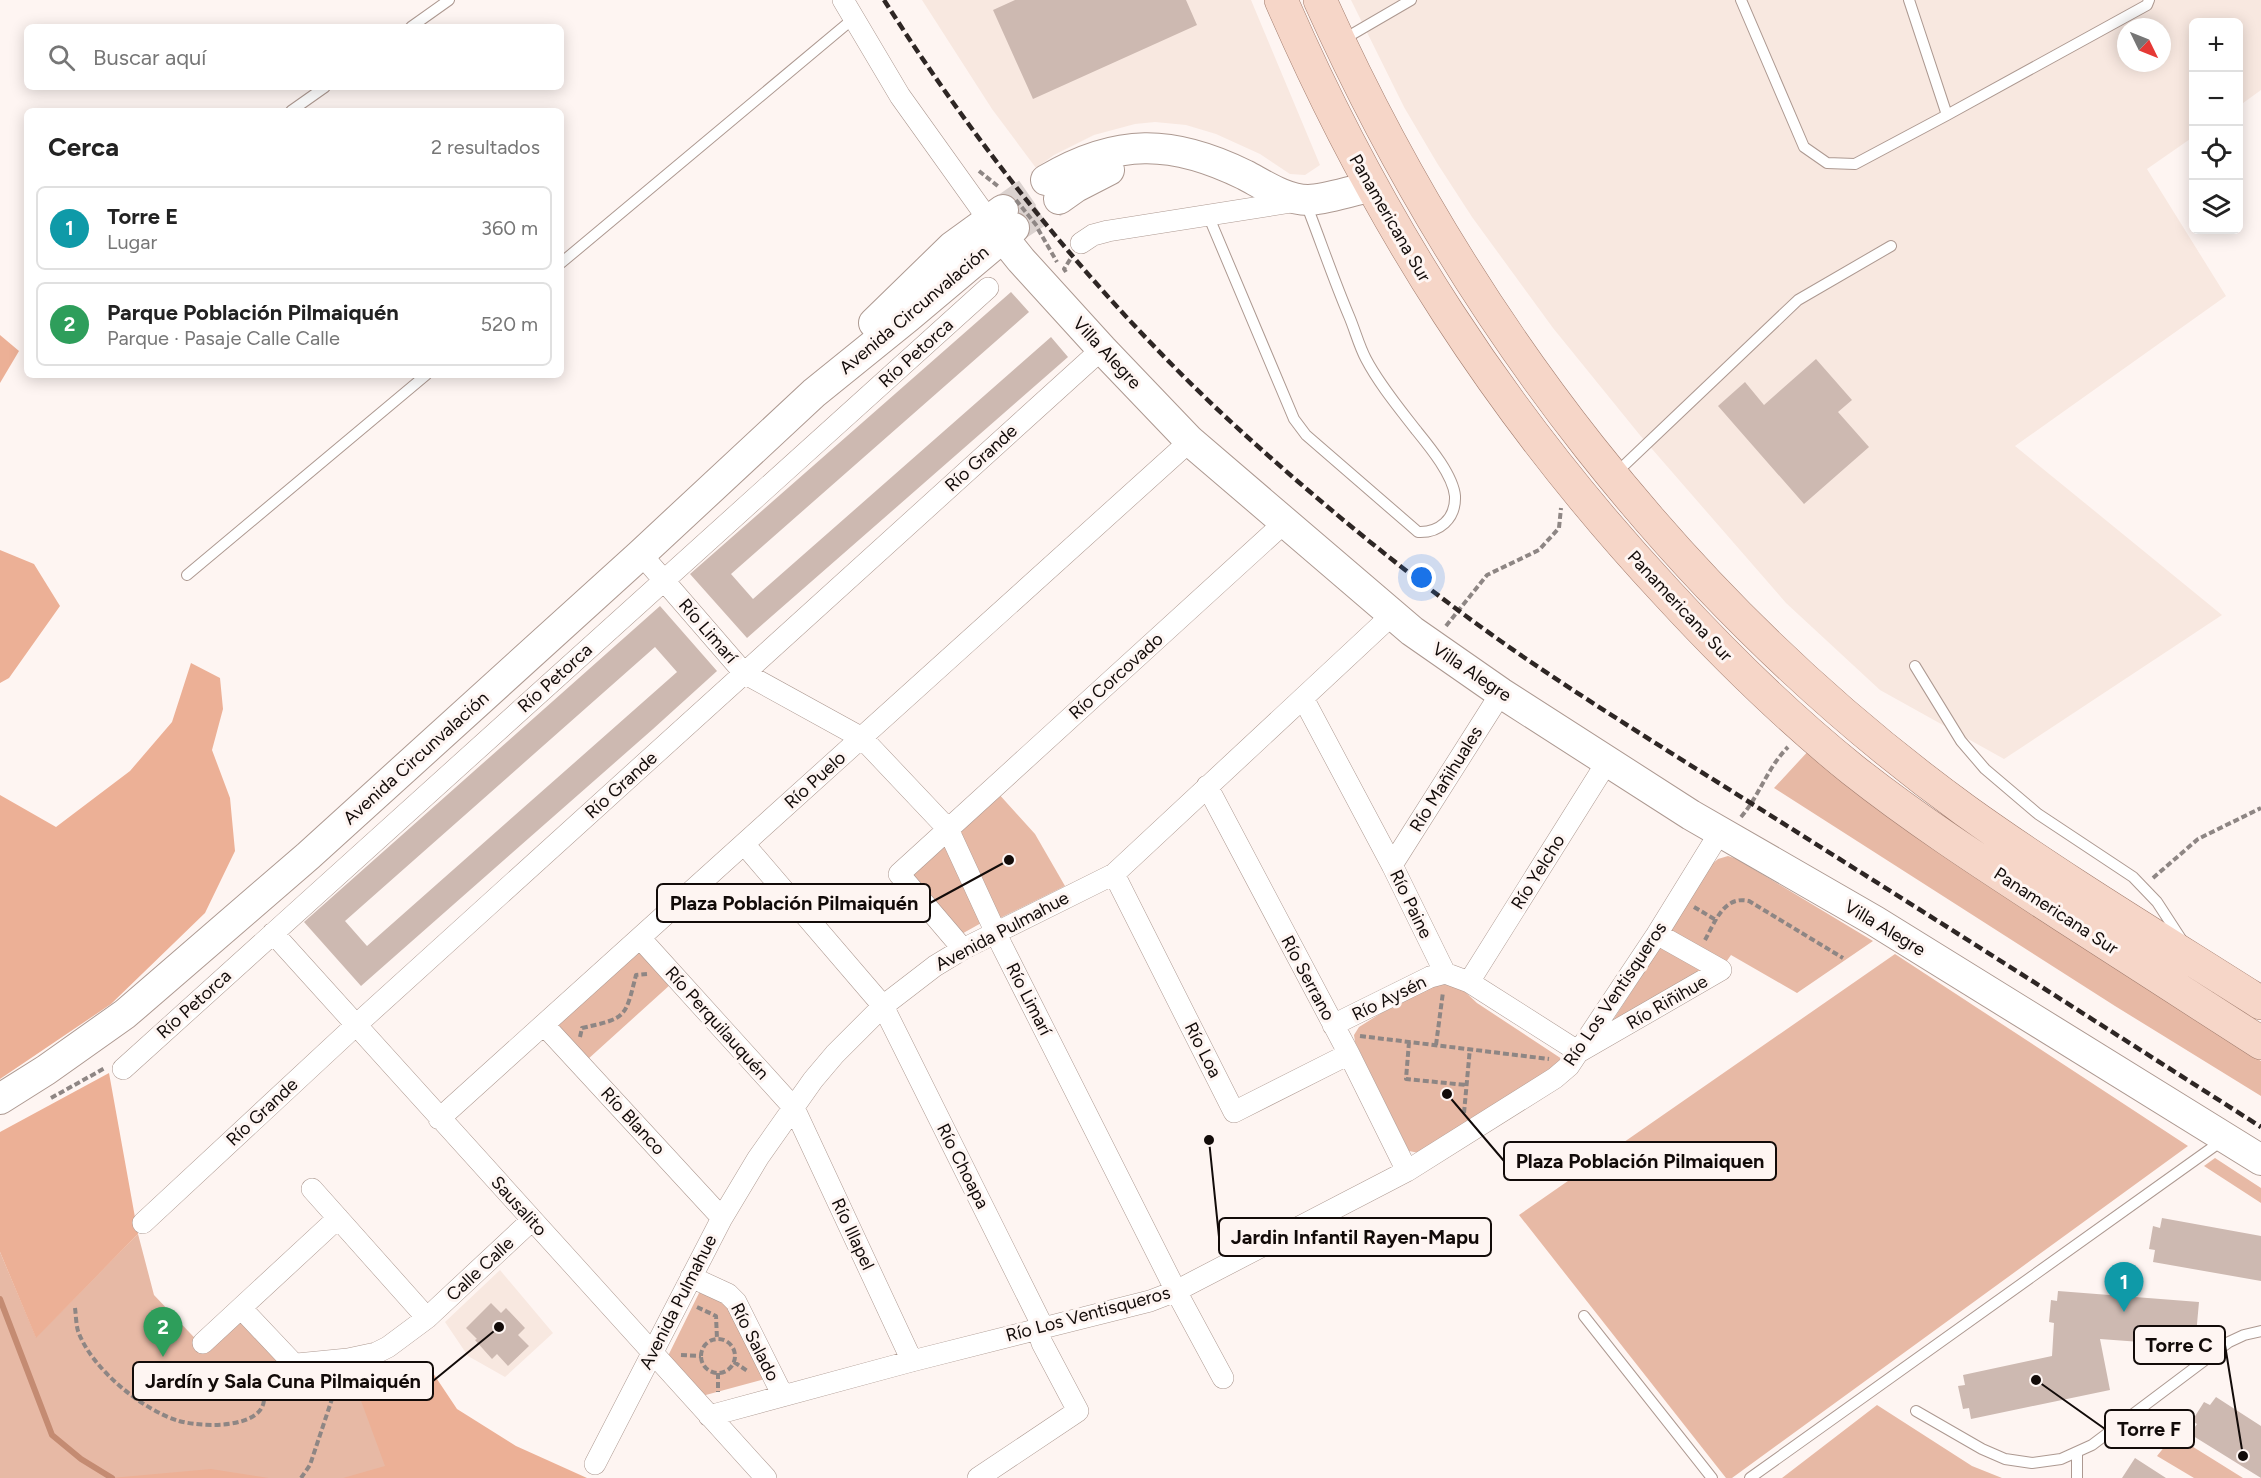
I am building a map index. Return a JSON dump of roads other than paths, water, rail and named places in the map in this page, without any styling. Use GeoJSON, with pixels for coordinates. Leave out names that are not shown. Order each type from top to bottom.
{"type":"FeatureCollection","features":[{"type":"Feature","properties":{"kind":"main road","name":"Panamericana Sur"},"geometry":{"type":"LineString","coordinates":[[1281,0],[1321,90],[1371,187],[1446,312],[1508,401],[1567,478],[1632,556],[1693,622],[1778,704],[1851,768],[1944,837],[2261,1043]]}},
{"type":"Feature","properties":{"kind":"main road","name":"Panamericana Sur"},"geometry":{"type":"LineString","coordinates":[[1320,0],[1408,177],[1490,313],[1535,378],[1612,477],[1718,594],[1786,660],[1863,729],[1966,810],[2050,868],[2261,1003]]}},
{"type":"Feature","properties":{"kind":"main road"},"geometry":{"type":"LineString","coordinates":[[1053,190],[1133,163],[1171,158],[1210,160],[1280,193],[1308,200],[1371,187]]}},
{"type":"Feature","properties":{"kind":"main road","name":"Villa Alegre"},"geometry":{"type":"LineString","coordinates":[[1010,220],[1021,260],[1190,441],[1392,615],[1430,644],[1607,762],[1723,833],[1875,921],[2261,1160]]}},
{"type":"Feature","properties":{"kind":"main road","name":"Avenida Circunvalación"},"geometry":{"type":"LineString","coordinates":[[0,1099],[46,1070],[125,1014],[308,856],[641,554],[814,393],[908,317],[1010,220]]}},
{"type":"Feature","properties":{"kind":"street","name":"Villa Alegre"},"geometry":{"type":"LineString","coordinates":[[849,9],[900,96],[1010,220]]}},
{"type":"Feature","properties":{"kind":"street"},"geometry":{"type":"LineString","coordinates":[[1081,243],[1093,235],[1108,231],[1308,200]]}},
{"type":"Feature","properties":{"kind":"street","name":"Río Petorca"},"geometry":{"type":"LineString","coordinates":[[123,1069],[988,288]]}},
{"type":"Feature","properties":{"kind":"street","name":"Río Grande"},"geometry":{"type":"LineString","coordinates":[[142,1223],[355,1026],[1102,349]]}},
{"type":"Feature","properties":{"kind":"street","name":"Río Puelo"},"geometry":{"type":"LineString","coordinates":[[439,1119],[1190,441]]}},
{"type":"Feature","properties":{"kind":"street","name":"Río Corcovado"},"geometry":{"type":"LineString","coordinates":[[963,949],[899,874],[1284,523]]}},
{"type":"Feature","properties":{"kind":"street","name":"Río Limarí"},"geometry":{"type":"LineString","coordinates":[[641,554],[744,673],[862,738],[948,830],[995,932],[1176,1291],[1223,1378]]}},
{"type":"Feature","properties":{"kind":"street","name":"Avenida Pulmahue"},"geometry":{"type":"LineString","coordinates":[[595,1464],[662,1358],[699,1281],[722,1218],[758,1158],[835,1054],[883,1006],[926,972],[995,932],[1114,874],[1392,615]]}},
{"type":"Feature","properties":{"kind":"street","name":"Río Mañihuales"},"geometry":{"type":"LineString","coordinates":[[1392,865],[1501,693]]}},
{"type":"Feature","properties":{"kind":"street","name":"Río Paine"},"geometry":{"type":"LineString","coordinates":[[1303,698],[1392,865],[1444,980]]}},
{"type":"Feature","properties":{"kind":"street","name":"Río Yelcho"},"geometry":{"type":"LineString","coordinates":[[1468,982],[1607,762]]}},
{"type":"Feature","properties":{"kind":"street","name":"Río Serrano"},"geometry":{"type":"LineString","coordinates":[[1207,786],[1333,1025],[1352,1045],[1407,1171]]}},
{"type":"Feature","properties":{"kind":"street","name":"Río Los Ventisqueros"},"geometry":{"type":"LineString","coordinates":[[709,1416],[1040,1327],[1150,1300],[1176,1291],[1407,1171],[1555,1078],[1569,1066],[1723,833]]}},
{"type":"Feature","properties":{"kind":"street","name":"Río Choapa"},"geometry":{"type":"LineString","coordinates":[[744,844],[883,1006],[1040,1327],[1042,1343],[1078,1411],[978,1478]]}},
{"type":"Feature","properties":{"kind":"street","name":"Río Loa"},"geometry":{"type":"LineString","coordinates":[[1114,874],[1234,1112],[1352,1045]]}},
{"type":"Feature","properties":{"kind":"street","name":"Sausalito"},"geometry":{"type":"LineString","coordinates":[[273,933],[439,1119],[662,1358],[709,1416],[766,1478]]}},
{"type":"Feature","properties":{"kind":"street","name":"Río Riñihue"},"geometry":{"type":"LineString","coordinates":[[1580,1052],[1721,970],[1657,934]]}},
{"type":"Feature","properties":{"kind":"street","name":"Río Perquilauquén"},"geometry":{"type":"LineString","coordinates":[[640,938],[794,1108]]}},
{"type":"Feature","properties":{"kind":"street","name":"Río Aysén"},"geometry":{"type":"LineString","coordinates":[[1333,1025],[1431,977],[1444,980]]}},
{"type":"Feature","properties":{"kind":"street"},"geometry":{"type":"LineString","coordinates":[[1444,980],[1468,982],[1580,1052]]}},
{"type":"Feature","properties":{"kind":"street","name":"Río Blanco"},"geometry":{"type":"LineString","coordinates":[[544,1025],[722,1218]]}},
{"type":"Feature","properties":{"kind":"street","name":"Río Illapel"},"geometry":{"type":"LineString","coordinates":[[794,1108],[912,1361]]}},
{"type":"Feature","properties":{"kind":"street"},"geometry":{"type":"LineString","coordinates":[[312,1189],[427,1318]]}},
{"type":"Feature","properties":{"kind":"street"},"geometry":{"type":"LineString","coordinates":[[203,1343],[338,1218]]}},
{"type":"Feature","properties":{"kind":"street","name":"Calle Calle"},"geometry":{"type":"LineString","coordinates":[[241,1308],[292,1362],[297,1364],[348,1359],[376,1353],[427,1318],[532,1220]]}},
{"type":"Feature","properties":{"kind":"street","name":"Río Salado"},"geometry":{"type":"LineString","coordinates":[[699,1281],[728,1294],[736,1302],[783,1396]]}},
{"type":"Feature","properties":{"kind":"lane"},"geometry":{"type":"LineString","coordinates":[[415,24],[449,0]]}},
{"type":"Feature","properties":{"kind":"lane"},"geometry":{"type":"LineString","coordinates":[[1339,42],[1411,0]]}},
{"type":"Feature","properties":{"kind":"lane"},"geometry":{"type":"LineString","coordinates":[[1741,0],[1804,147],[1827,163],[1855,164],[2147,4],[2149,0]]}},
{"type":"Feature","properties":{"kind":"lane"},"geometry":{"type":"LineString","coordinates":[[1910,0],[1947,115]]}},
{"type":"Feature","properties":{"kind":"lane"},"geometry":{"type":"LineString","coordinates":[[564,259],[849,9]]}},
{"type":"Feature","properties":{"kind":"lane"},"geometry":{"type":"LineString","coordinates":[[295,108],[321,90]]}},
{"type":"Feature","properties":{"kind":"lane"},"geometry":{"type":"LineString","coordinates":[[1208,216],[1294,419],[1299,426],[1306,435],[1418,532],[1429,532],[1440,528],[1448,521],[1453,510],[1455,497],[1452,483],[1366,359],[1314,225],[1308,200]]}},
{"type":"Feature","properties":{"kind":"lane"},"geometry":{"type":"LineString","coordinates":[[1612,477],[1798,300],[1891,246]]}},
{"type":"Feature","properties":{"kind":"lane"},"geometry":{"type":"LineString","coordinates":[[187,575],[422,378]]}},
{"type":"Feature","properties":{"kind":"lane"},"geometry":{"type":"LineString","coordinates":[[1915,666],[1961,741],[1985,769],[2038,814],[2121,868],[2144,886],[2169,919],[2194,960]]}},
{"type":"Feature","properties":{"kind":"lane"},"geometry":{"type":"LineString","coordinates":[[1750,1478],[2226,1137]]}},
{"type":"Feature","properties":{"kind":"lane"},"geometry":{"type":"LineString","coordinates":[[1584,1316],[1712,1478]]}},
{"type":"Feature","properties":{"kind":"lane"},"geometry":{"type":"LineString","coordinates":[[1916,1411],[1982,1449],[2005,1459],[2032,1463],[2047,1462],[2077,1453],[2106,1436],[2229,1342],[2261,1331]]}},
{"type":"Feature","properties":{"kind":"lane"},"geometry":{"type":"LineString","coordinates":[[2077,1453],[2077,1478]]}},
{"type":"Feature","properties":{"kind":"waterway"},"geometry":{"type":"LineString","coordinates":[[0,1299],[52,1435],[81,1459],[112,1478]]}},
{"type":"Feature","properties":{"kind":"tunnel"},"geometry":{"type":"LineString","coordinates":[[1003,210],[1046,180]]}},
{"type":"Feature","properties":{"kind":"tunnel"},"geometry":{"type":"LineString","coordinates":[[1014,228],[1059,199]]}},
{"type":"Feature","properties":{"kind":"railway"},"geometry":{"type":"LineString","coordinates":[[884,0],[964,118],[1008,177],[1101,289],[1201,393],[1318,499],[1452,606],[1557,680],[2261,1127]]}},
{"type":"Feature","properties":{"kind":"place","name":"Plaza Población Pilmaiquén"},"geometry":{"type":"Point","coordinates":[1009,860]}},
{"type":"Feature","properties":{"kind":"place","name":"Plaza Población Pilmaiquen"},"geometry":{"type":"Point","coordinates":[1447,1094]}},
{"type":"Feature","properties":{"kind":"place","name":"Jardin Infantil Rayen-Mapu"},"geometry":{"type":"Point","coordinates":[1209,1140]}},
{"type":"Feature","properties":{"kind":"place","name":"Torre E"},"geometry":{"type":"Point","coordinates":[2124,1312]}},
{"type":"Feature","properties":{"kind":"place","name":"Jardín y Sala Cuna Pilmaiquén"},"geometry":{"type":"Point","coordinates":[499,1327]}},
{"type":"Feature","properties":{"kind":"place","name":"Parque Población Pilmaiquén"},"geometry":{"type":"Point","coordinates":[163,1357]}},
{"type":"Feature","properties":{"kind":"place","name":"Torre F"},"geometry":{"type":"Point","coordinates":[2036,1380]}},
{"type":"Feature","properties":{"kind":"place","name":"Torre C"},"geometry":{"type":"Point","coordinates":[2243,1456]}}]}
